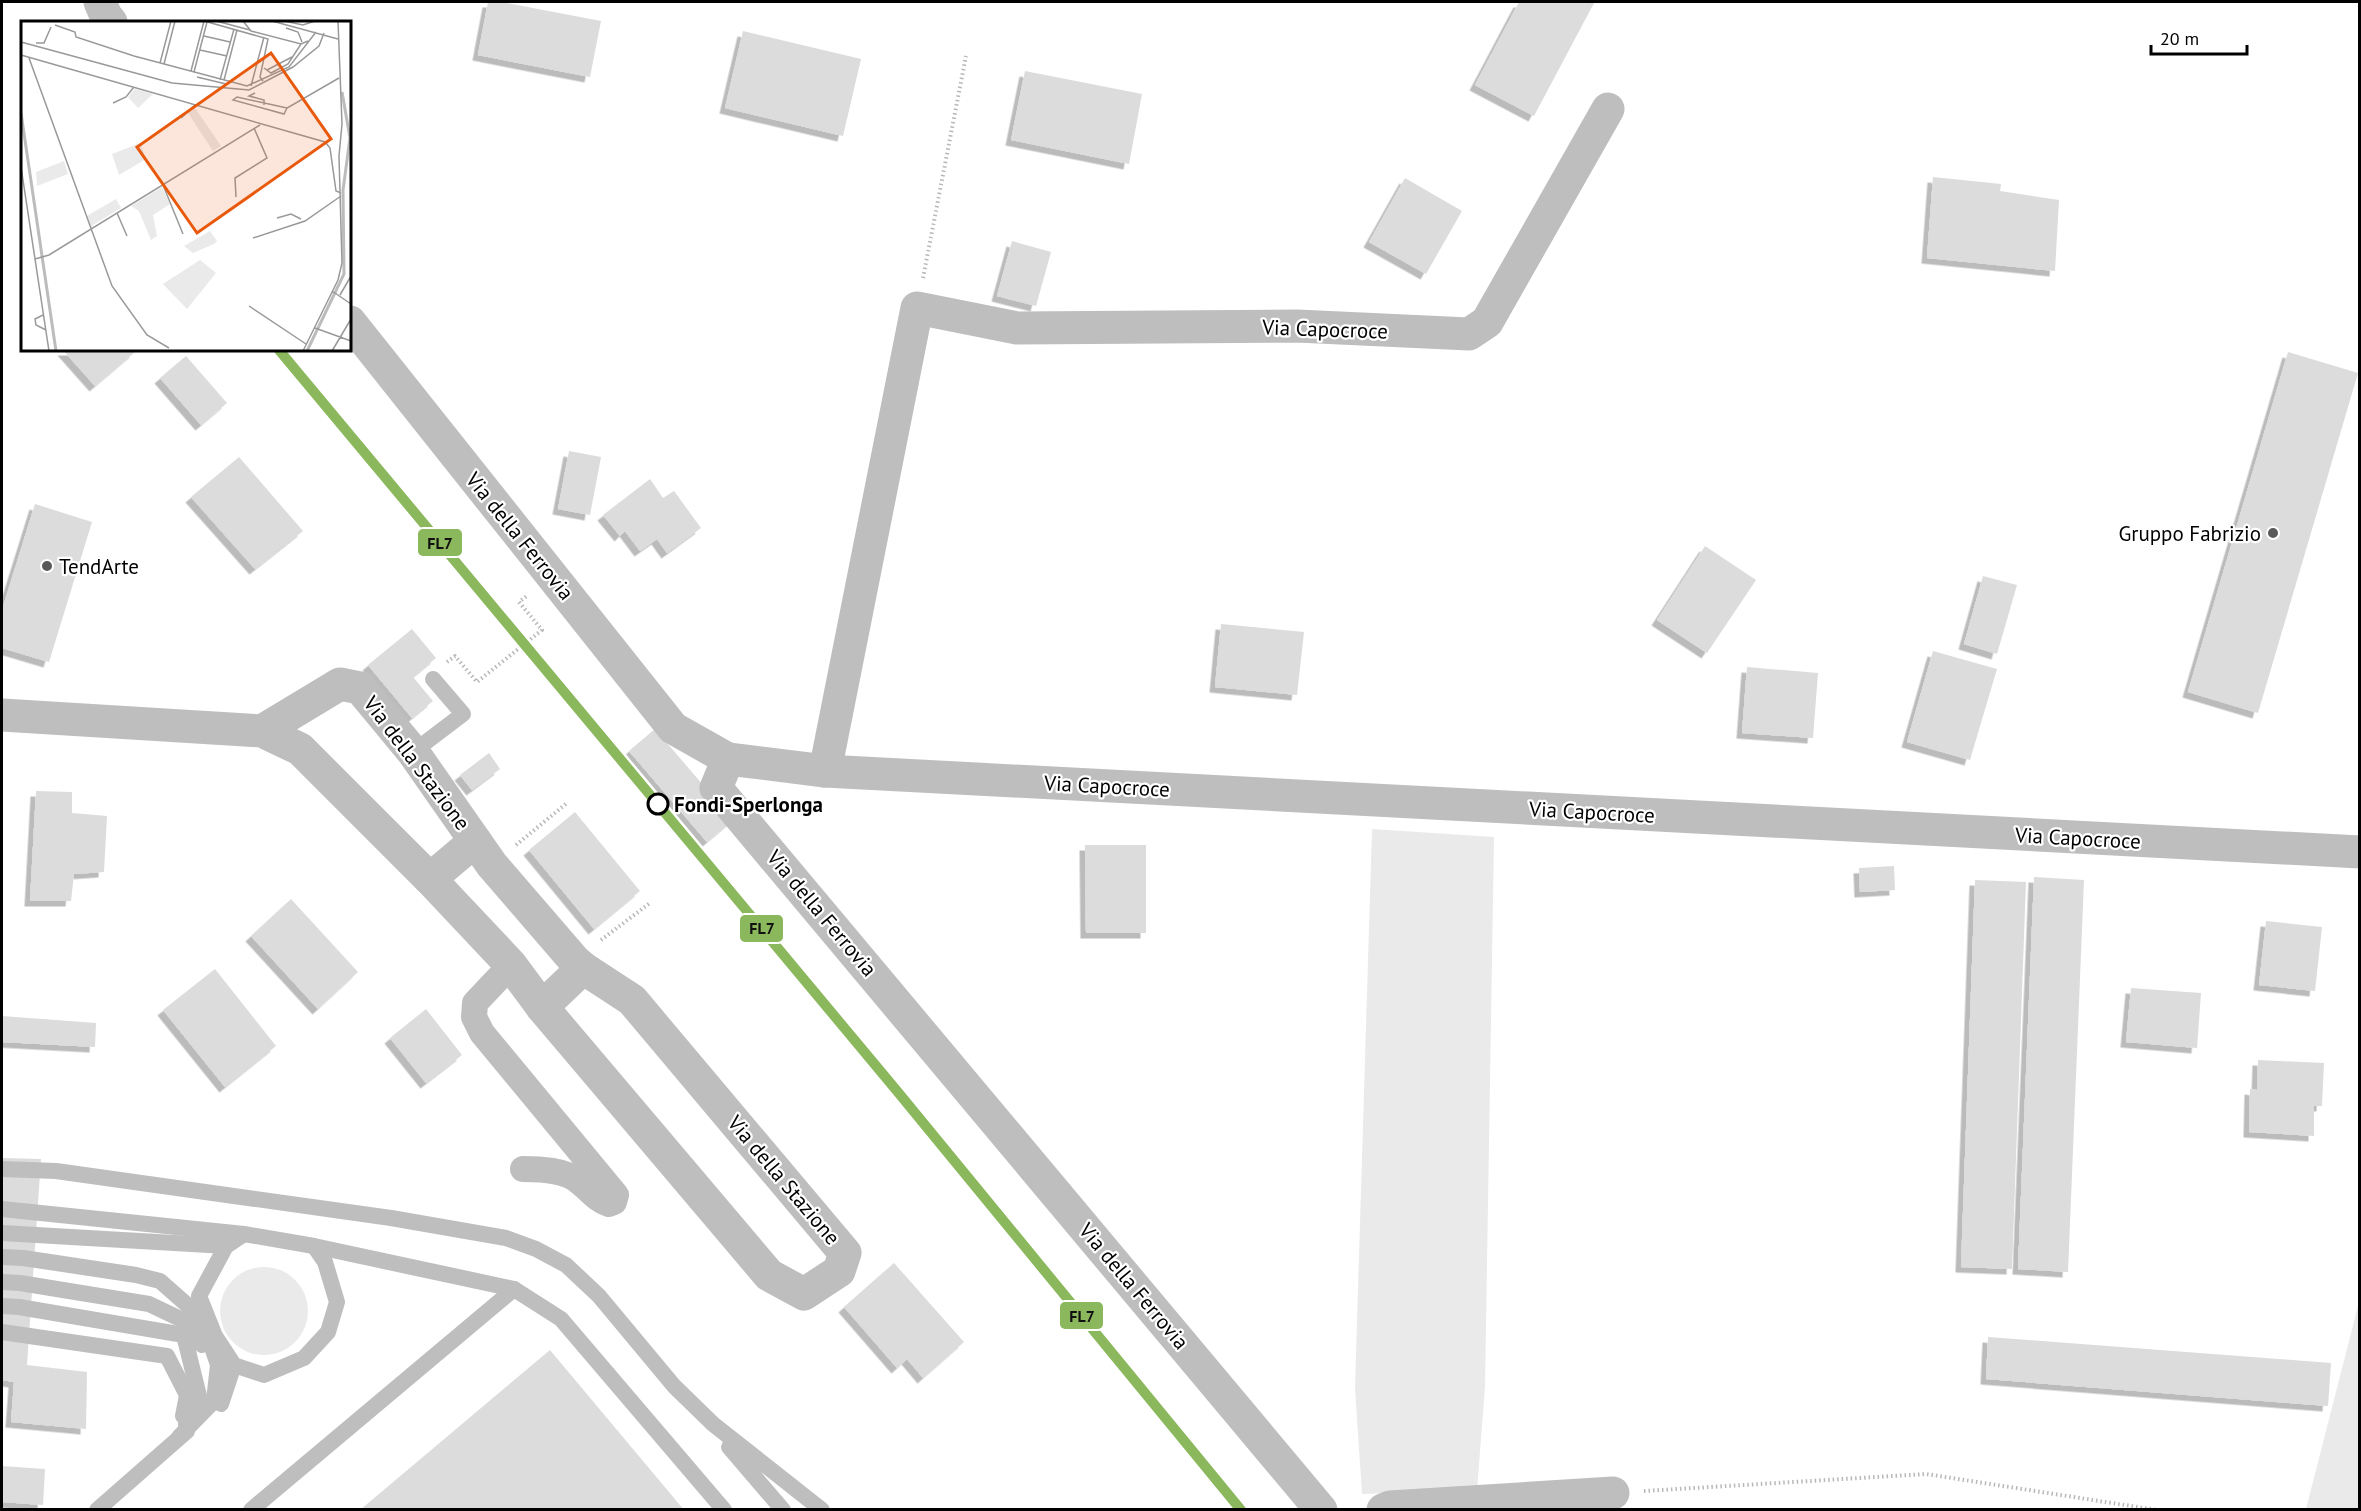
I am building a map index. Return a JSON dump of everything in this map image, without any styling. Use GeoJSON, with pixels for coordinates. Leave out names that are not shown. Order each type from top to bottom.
{"type":"FeatureCollection","features":[{"type":"Feature","properties":{"kind":"street"},"geometry":{"type":"LineString","coordinates":[[100,2],[105,16],[110,21]]}},
{"type":"Feature","properties":{"kind":"street","name":"Via Capocroce"},"geometry":{"type":"LineString","coordinates":[[917,308],[1017,328],[1298,326],[1469,334],[1487,322],[1608,109]]}},
{"type":"Feature","properties":{"kind":"street"},"geometry":{"type":"LineString","coordinates":[[825,771],[917,308]]}},
{"type":"Feature","properties":{"kind":"street","name":"Via della Ferrovia"},"geometry":{"type":"LineString","coordinates":[[351,323],[673,728],[728,759],[716,788],[1321,1509]]}},
{"type":"Feature","properties":{"kind":"street","name":"Via della Stazione"},"geometry":{"type":"LineString","coordinates":[[2,716],[262,731],[300,749],[430,879],[511,965],[542,1007],[769,1275],[804,1294],[839,1271],[845,1253],[632,1000],[578,964],[484,853],[413,752],[360,688],[340,684],[262,731]]}},
{"type":"Feature","properties":{"kind":"street","name":"Via Capocroce"},"geometry":{"type":"LineString","coordinates":[[728,759],[825,771],[2360,852]]}},
{"type":"Feature","properties":{"kind":"street","name":"Via della Stazione"},"geometry":{"type":"LineString","coordinates":[[430,879],[484,853]]}},
{"type":"Feature","properties":{"kind":"street"},"geometry":{"type":"LineString","coordinates":[[542,1007],[578,964]]}},
{"type":"Feature","properties":{"kind":"street"},"geometry":{"type":"LineString","coordinates":[[511,965],[475,1003],[474,1017],[482,1033],[616,1195],[614,1202],[609,1204],[601,1201],[576,1179],[544,1169],[523,1169]]}},
{"type":"Feature","properties":{"kind":"street"},"geometry":{"type":"LineString","coordinates":[[1383,1509],[1390,1506],[1613,1493]]}},
{"type":"Feature","properties":{"kind":"lane"},"geometry":{"type":"LineString","coordinates":[[413,752],[463,714],[433,679]]}},
{"type":"Feature","properties":{"kind":"lane"},"geometry":{"type":"LineString","coordinates":[[2,1169],[56,1171],[391,1218],[506,1238],[536,1249],[566,1265],[599,1296],[674,1386],[713,1424],[822,1509]]}},
{"type":"Feature","properties":{"kind":"lane"},"geometry":{"type":"LineString","coordinates":[[2,1209],[244,1234],[314,1246],[514,1289],[561,1319],[724,1509]]}},
{"type":"Feature","properties":{"kind":"lane"},"geometry":{"type":"LineString","coordinates":[[2,1233],[226,1246]]}},
{"type":"Feature","properties":{"kind":"lane"},"geometry":{"type":"LineString","coordinates":[[244,1234],[226,1246],[199,1296],[215,1336],[234,1365],[264,1375],[304,1358],[328,1332],[337,1302],[326,1262],[314,1246]]}},
{"type":"Feature","properties":{"kind":"lane"},"geometry":{"type":"LineString","coordinates":[[2,1257],[23,1258],[136,1275],[160,1281],[202,1318],[218,1365],[214,1401],[179,1437]]}},
{"type":"Feature","properties":{"kind":"lane"},"geometry":{"type":"LineString","coordinates":[[2,1282],[149,1304],[193,1325],[210,1366],[207,1399],[179,1437]]}},
{"type":"Feature","properties":{"kind":"lane"},"geometry":{"type":"LineString","coordinates":[[251,1509],[514,1289]]}},
{"type":"Feature","properties":{"kind":"lane"},"geometry":{"type":"LineString","coordinates":[[2,1306],[184,1335],[199,1396],[179,1437]]}},
{"type":"Feature","properties":{"kind":"lane"},"geometry":{"type":"LineString","coordinates":[[2,1332],[167,1356],[187,1395],[179,1437]]}},
{"type":"Feature","properties":{"kind":"lane"},"geometry":{"type":"LineString","coordinates":[[97,1509],[220,1404],[234,1365]]}},
{"type":"Feature","properties":{"kind":"lane"},"geometry":{"type":"LineString","coordinates":[[713,1424],[725,1443],[783,1509]]}},
{"type":"Feature","properties":{"kind":"path"},"geometry":{"type":"LineString","coordinates":[[917,308],[966,56]]}},
{"type":"Feature","properties":{"kind":"path"},"geometry":{"type":"LineString","coordinates":[[477,682],[542,630]]}},
{"type":"Feature","properties":{"kind":"path"},"geometry":{"type":"LineString","coordinates":[[484,853],[567,803]]}},
{"type":"Feature","properties":{"kind":"path"},"geometry":{"type":"LineString","coordinates":[[578,964],[650,903]]}},
{"type":"Feature","properties":{"kind":"path"},"geometry":{"type":"LineString","coordinates":[[1613,1493],[1926,1474],[2157,1509]]}},
{"type":"Feature","properties":{"kind":"shaded area"},"geometry":{"type":"Polygon","coordinates":[[[1372,829],[1494,837],[1485,1387],[1477,1490],[1362,1494],[1355,1388],[1372,829]]]}},
{"type":"Feature","properties":{"kind":"shaded area"},"geometry":{"type":"Polygon","coordinates":[[[264,1267],[289,1274],[301,1286],[308,1311],[301,1336],[289,1348],[264,1355],[239,1348],[227,1336],[220,1311],[227,1286],[239,1274],[264,1267]]]}},
{"type":"Feature","properties":{"kind":"shaded area"},"geometry":{"type":"Polygon","coordinates":[[[2359,1302],[2359,1509],[2306,1509],[2359,1302]]]}},
{"type":"Feature","properties":{"kind":"building"},"geometry":{"type":"Polygon","coordinates":[[[488,2],[501,2],[601,21],[590,77],[478,55],[488,2]]]}},
{"type":"Feature","properties":{"kind":"building"},"geometry":{"type":"Polygon","coordinates":[[[1519,2],[1594,3],[1534,116],[1475,85],[1519,2]]]}},
{"type":"Feature","properties":{"kind":"building"},"geometry":{"type":"Polygon","coordinates":[[[743,31],[861,59],[843,136],[725,108],[743,31]]]}},
{"type":"Feature","properties":{"kind":"building"},"geometry":{"type":"Polygon","coordinates":[[[1025,71],[1142,94],[1129,164],[1011,140],[1025,71]]]}},
{"type":"Feature","properties":{"kind":"building"},"geometry":{"type":"Polygon","coordinates":[[[1933,177],[2001,184],[2000,191],[2059,200],[2055,271],[1927,258],[1933,177]]]}},
{"type":"Feature","properties":{"kind":"building"},"geometry":{"type":"Polygon","coordinates":[[[1405,178],[1462,211],[1426,274],[1369,242],[1405,178]]]}},
{"type":"Feature","properties":{"kind":"building"},"geometry":{"type":"Polygon","coordinates":[[[1012,241],[1051,252],[1036,306],[997,296],[1012,241]]]}},
{"type":"Feature","properties":{"kind":"building"},"geometry":{"type":"Polygon","coordinates":[[[64,351],[135,352],[95,386],[64,351]]]}},
{"type":"Feature","properties":{"kind":"building","name":"Gruppo Fabrizio"},"geometry":{"type":"Polygon","coordinates":[[[2288,352],[2358,373],[2258,713],[2188,692],[2288,352]]]}},
{"type":"Feature","properties":{"kind":"building"},"geometry":{"type":"Polygon","coordinates":[[[186,356],[227,403],[201,425],[160,378],[186,356]]]}},
{"type":"Feature","properties":{"kind":"building"},"geometry":{"type":"Polygon","coordinates":[[[569,451],[601,457],[590,515],[558,509],[569,451]]]}},
{"type":"Feature","properties":{"kind":"building"},"geometry":{"type":"Polygon","coordinates":[[[239,457],[303,531],[255,569],[191,497],[239,457]]]}},
{"type":"Feature","properties":{"kind":"building"},"geometry":{"type":"Polygon","coordinates":[[[650,479],[663,498],[674,491],[701,528],[667,553],[657,539],[640,551],[625,531],[620,536],[603,515],[650,479]]]}},
{"type":"Feature","properties":{"kind":"building","name":"TendArte"},"geometry":{"type":"Polygon","coordinates":[[[35,504],[92,522],[49,662],[2,648],[2,610],[35,504]]]}},
{"type":"Feature","properties":{"kind":"building"},"geometry":{"type":"Polygon","coordinates":[[[1705,546],[1756,580],[1707,653],[1657,620],[1705,546]]]}},
{"type":"Feature","properties":{"kind":"building"},"geometry":{"type":"Polygon","coordinates":[[[1983,576],[2017,585],[1997,654],[1964,644],[1983,576]]]}},
{"type":"Feature","properties":{"kind":"building"},"geometry":{"type":"Polygon","coordinates":[[[1221,624],[1304,632],[1297,695],[1215,687],[1221,624]]]}},
{"type":"Feature","properties":{"kind":"building"},"geometry":{"type":"Polygon","coordinates":[[[412,629],[436,658],[413,677],[433,701],[412,718],[368,665],[412,629]]]}},
{"type":"Feature","properties":{"kind":"building"},"geometry":{"type":"Polygon","coordinates":[[[1933,651],[1997,669],[1970,760],[1907,742],[1933,651]]]}},
{"type":"Feature","properties":{"kind":"building"},"geometry":{"type":"Polygon","coordinates":[[[1747,667],[1818,673],[1813,738],[1742,733],[1747,667]]]}},
{"type":"Feature","properties":{"kind":"building"},"geometry":{"type":"Polygon","coordinates":[[[655,729],[733,820],[707,842],[629,751],[655,729]]]}},
{"type":"Feature","properties":{"kind":"building"},"geometry":{"type":"Polygon","coordinates":[[[489,753],[500,769],[472,790],[460,775],[489,753]]]}},
{"type":"Feature","properties":{"kind":"building"},"geometry":{"type":"Polygon","coordinates":[[[36,791],[72,792],[72,813],[107,816],[104,872],[74,874],[71,901],[30,901],[36,791]]]}},
{"type":"Feature","properties":{"kind":"building"},"geometry":{"type":"Polygon","coordinates":[[[575,812],[640,891],[594,929],[529,850],[575,812]]]}},
{"type":"Feature","properties":{"kind":"building"},"geometry":{"type":"Polygon","coordinates":[[[1085,845],[1146,845],[1146,933],[1086,933],[1085,845]]]}},
{"type":"Feature","properties":{"kind":"building"},"geometry":{"type":"Polygon","coordinates":[[[1894,866],[1895,890],[1860,892],[1859,868],[1894,866]]]}},
{"type":"Feature","properties":{"kind":"building"},"geometry":{"type":"Polygon","coordinates":[[[2034,877],[2084,880],[2068,1272],[2018,1269],[2034,877]]]}},
{"type":"Feature","properties":{"kind":"building"},"geometry":{"type":"Polygon","coordinates":[[[1975,880],[2026,882],[2012,1269],[1961,1267],[1975,880]]]}},
{"type":"Feature","properties":{"kind":"building"},"geometry":{"type":"Polygon","coordinates":[[[291,899],[358,972],[318,1009],[251,936],[291,899]]]}},
{"type":"Feature","properties":{"kind":"building"},"geometry":{"type":"Polygon","coordinates":[[[2266,921],[2322,927],[2315,991],[2259,985],[2266,921]]]}},
{"type":"Feature","properties":{"kind":"building"},"geometry":{"type":"Polygon","coordinates":[[[215,969],[276,1046],[225,1087],[163,1010],[215,969]]]}},
{"type":"Feature","properties":{"kind":"building"},"geometry":{"type":"Polygon","coordinates":[[[2131,988],[2201,993],[2197,1048],[2126,1042],[2131,988]]]}},
{"type":"Feature","properties":{"kind":"building"},"geometry":{"type":"Polygon","coordinates":[[[426,1009],[462,1055],[426,1083],[390,1038],[426,1009]]]}},
{"type":"Feature","properties":{"kind":"building"},"geometry":{"type":"Polygon","coordinates":[[[2,1016],[96,1023],[95,1047],[2,1042],[2,1016]]]}},
{"type":"Feature","properties":{"kind":"building"},"geometry":{"type":"Polygon","coordinates":[[[2258,1060],[2324,1063],[2322,1106],[2314,1106],[2314,1136],[2249,1132],[2250,1089],[2257,1090],[2258,1060]]]}},
{"type":"Feature","properties":{"kind":"building"},"geometry":{"type":"Polygon","coordinates":[[[2,1158],[41,1159],[27,1365],[87,1372],[86,1429],[11,1422],[14,1382],[2,1380],[2,1158]]]}},
{"type":"Feature","properties":{"kind":"building"},"geometry":{"type":"Polygon","coordinates":[[[894,1263],[964,1342],[923,1378],[907,1359],[897,1368],[844,1307],[894,1263]]]}},
{"type":"Feature","properties":{"kind":"building"},"geometry":{"type":"Polygon","coordinates":[[[1988,1337],[2331,1363],[2328,1406],[1986,1379],[1988,1337]]]}},
{"type":"Feature","properties":{"kind":"building"},"geometry":{"type":"Polygon","coordinates":[[[550,1350],[684,1510],[360,1510],[550,1350]]]}},
{"type":"Feature","properties":{"kind":"building"},"geometry":{"type":"Polygon","coordinates":[[[2,1466],[45,1469],[43,1505],[2,1502],[2,1466]]]}},
{"type":"Feature","properties":{"kind":"transit line","name":"FL7"},"geometry":{"type":"LineString","coordinates":[[280,351],[897,1091],[1241,1510]]}},
{"type":"Feature","properties":{"kind":"place","name":"Gruppo Fabrizio"},"geometry":{"type":"Point","coordinates":[2273,533]}},
{"type":"Feature","properties":{"kind":"place","name":"TendArte"},"geometry":{"type":"Point","coordinates":[47,566]}},
{"type":"Feature","properties":{"kind":"place","name":"Fondi-Sperlonga"},"geometry":{"type":"Point","coordinates":[658,804]}}]}
